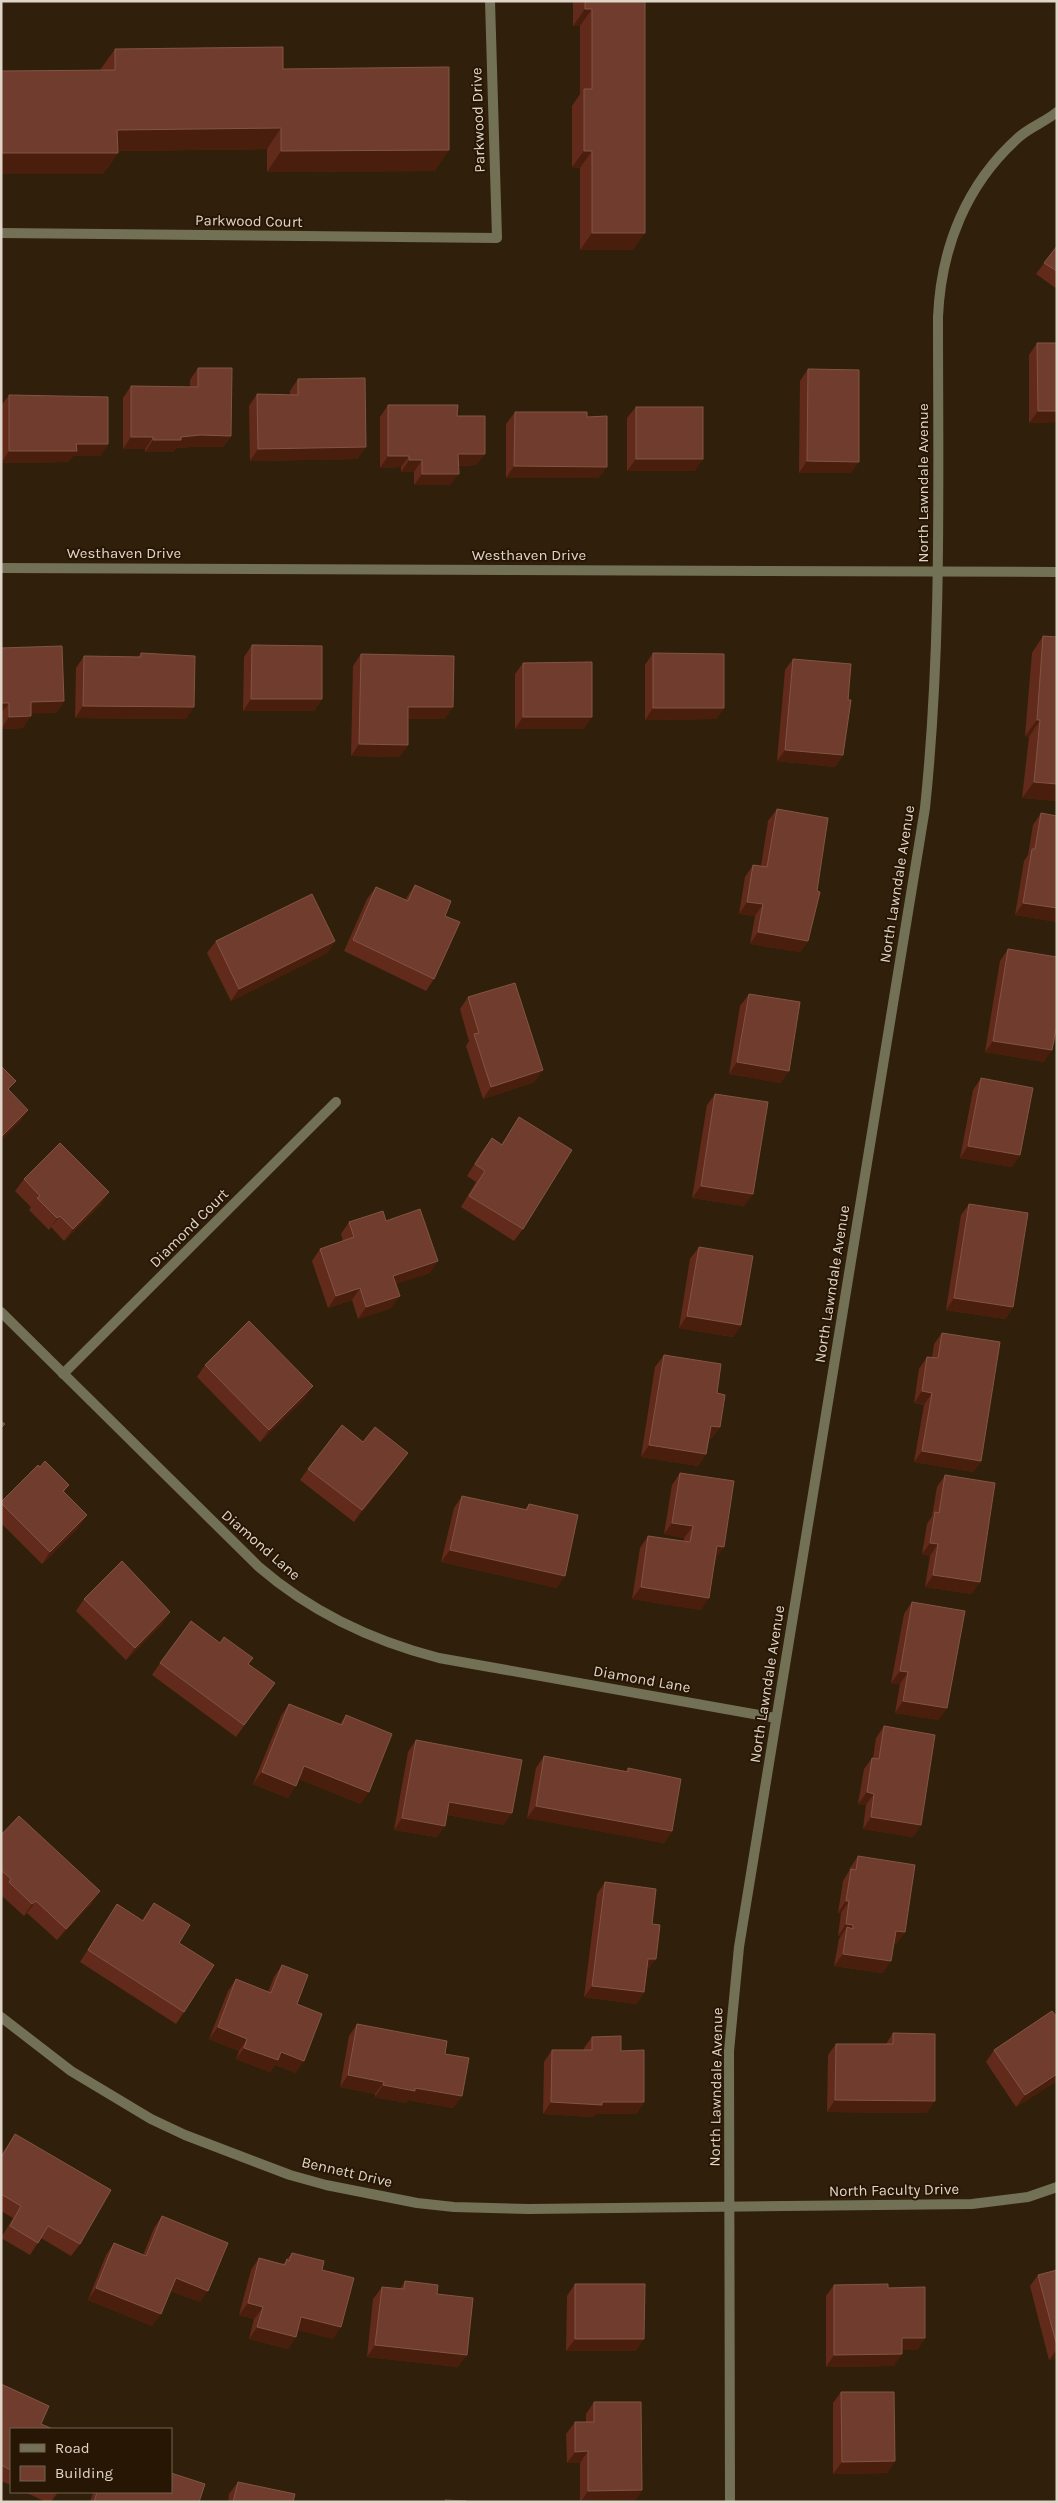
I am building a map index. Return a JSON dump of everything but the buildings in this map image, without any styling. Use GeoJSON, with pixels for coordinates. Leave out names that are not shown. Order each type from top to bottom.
{"type":"FeatureCollection","features":[{"type":"Feature","properties":{"kind":"street","name":"Parkwood Drive"},"geometry":{"type":"LineString","coordinates":[[490,1],[497,238]]}},
{"type":"Feature","properties":{"kind":"street","name":"North Lawndale Avenue"},"geometry":{"type":"LineString","coordinates":[[730,2502],[728,2051],[732,2001],[776,1718],[924,808],[933,728],[937,648],[938,317],[946,256],[959,219],[978,183],[1018,138],[1057,112]]}},
{"type":"Feature","properties":{"kind":"street","name":"Parkwood Court"},"geometry":{"type":"LineString","coordinates":[[1,233],[497,238]]}},
{"type":"Feature","properties":{"kind":"street","name":"Westhaven Drive"},"geometry":{"type":"LineString","coordinates":[[1,568],[1057,572]]}},
{"type":"Feature","properties":{"kind":"street","name":"Diamond Court"},"geometry":{"type":"LineString","coordinates":[[63,1374],[336,1102]]}},
{"type":"Feature","properties":{"kind":"street","name":"Diamond Lane"},"geometry":{"type":"LineString","coordinates":[[1,1312],[259,1567],[305,1602],[353,1628],[408,1650],[464,1664],[776,1718]]}},
{"type":"Feature","properties":{"kind":"street","name":"Bennett Drive"},"geometry":{"type":"LineString","coordinates":[[1,2017],[71,2071],[151,2119],[202,2142],[290,2175],[326,2185],[417,2203],[454,2207],[529,2209],[728,2208]]}},
{"type":"Feature","properties":{"kind":"street","name":"North Faculty Drive"},"geometry":{"type":"LineString","coordinates":[[728,2208],[972,2204],[1028,2197],[1057,2186]]}}]}
